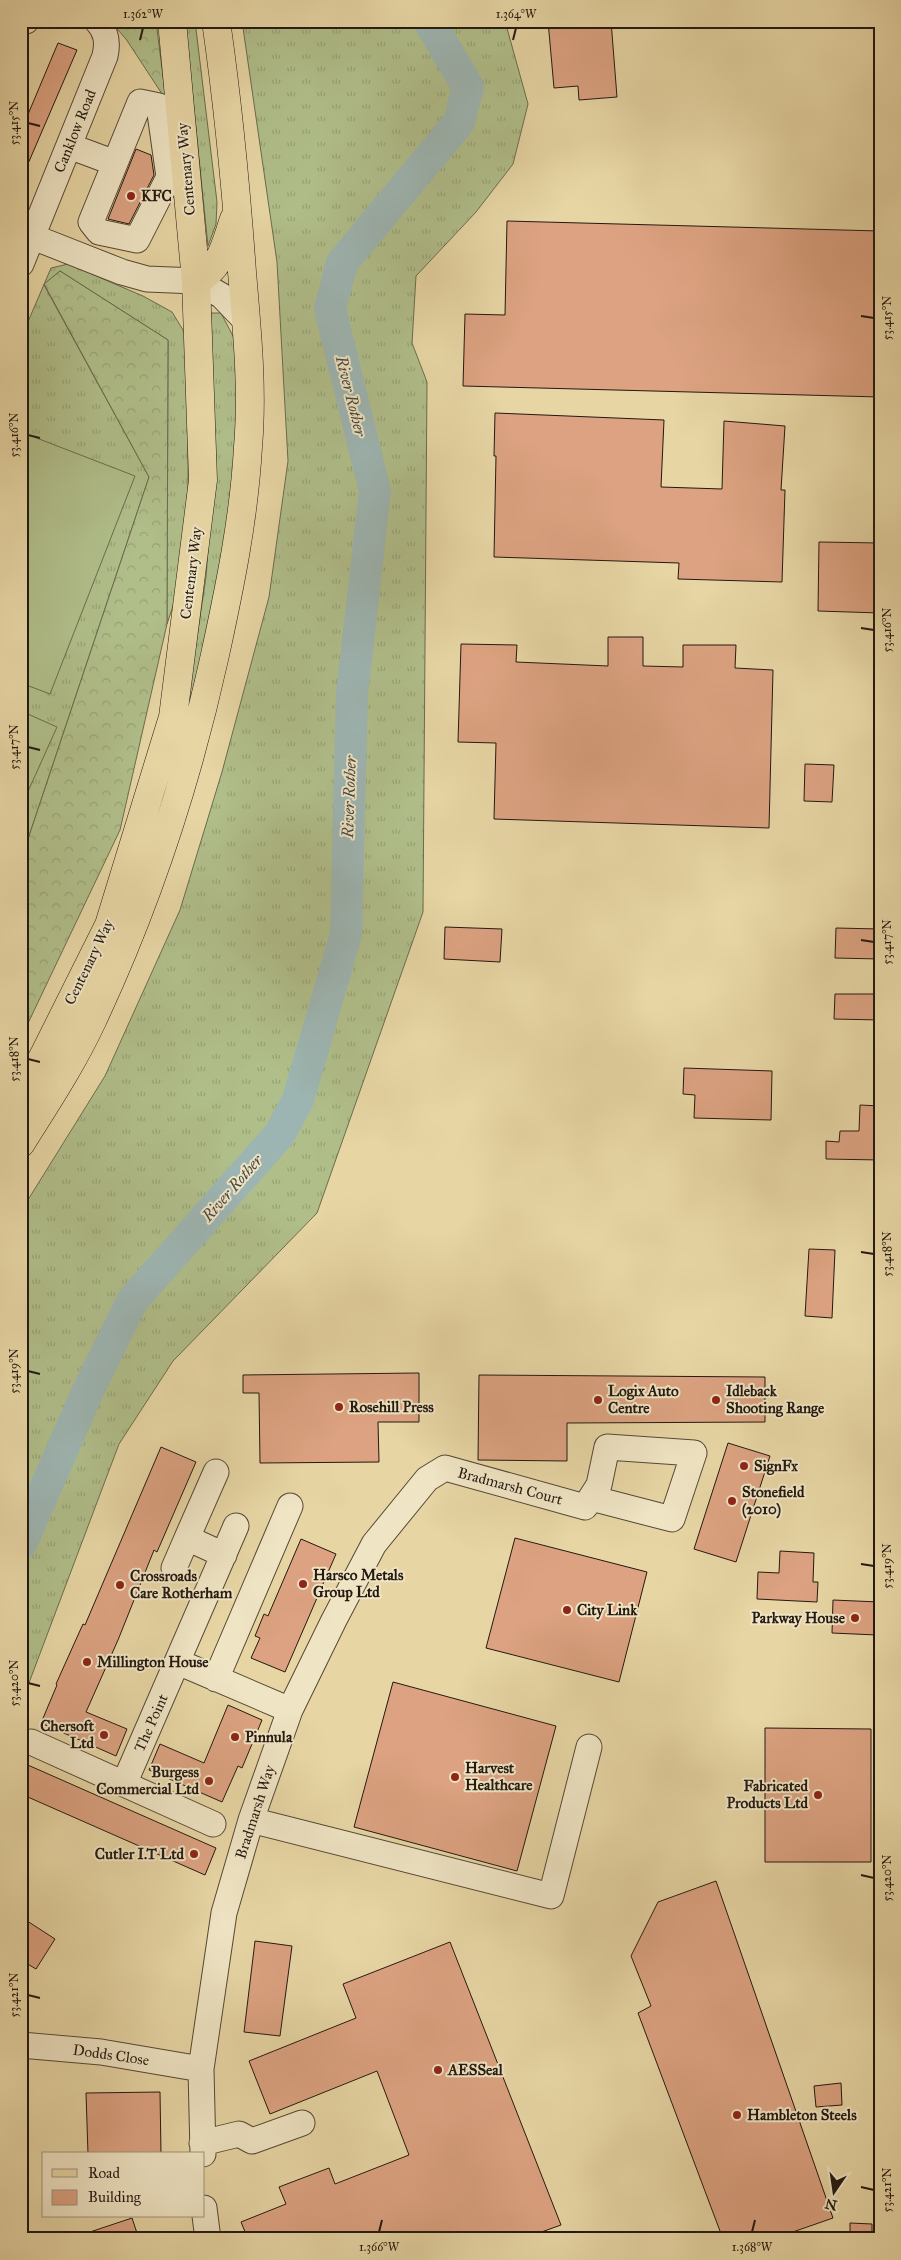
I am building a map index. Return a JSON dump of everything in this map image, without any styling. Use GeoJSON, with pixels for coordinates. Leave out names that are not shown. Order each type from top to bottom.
{"type":"FeatureCollection","features":[{"type":"Feature","properties":{"kind":"main road","name":"Centenary Way"},"geometry":{"type":"LineString","coordinates":[[21,1094],[42,1057],[109,925],[173,716],[203,480],[196,281],[172,21]]}},
{"type":"Feature","properties":{"kind":"main road","name":"Centenary Way"},"geometry":{"type":"LineString","coordinates":[[21,1143],[69,1066],[95,1014],[143,902],[186,771],[223,621],[241,528],[249,445],[250,376],[234,168],[216,21]]}},
{"type":"Feature","properties":{"kind":"main road"},"geometry":{"type":"LineString","coordinates":[[196,281],[209,274],[223,253],[237,208]]}},
{"type":"Feature","properties":{"kind":"street"},"geometry":{"type":"LineString","coordinates":[[21,22],[26,21]]}},
{"type":"Feature","properties":{"kind":"street","name":"Canklow Road"},"geometry":{"type":"LineString","coordinates":[[21,264],[108,45],[99,23]]}},
{"type":"Feature","properties":{"kind":"street"},"geometry":{"type":"LineString","coordinates":[[140,102],[159,106],[169,177],[137,240],[100,232],[91,222],[115,163],[140,102]]}},
{"type":"Feature","properties":{"kind":"street"},"geometry":{"type":"LineString","coordinates":[[69,146],[115,163]]}},
{"type":"Feature","properties":{"kind":"street"},"geometry":{"type":"LineString","coordinates":[[33,237],[122,272],[147,279],[196,281],[222,296],[246,322]]}},
{"type":"Feature","properties":{"kind":"street","name":"Bradmarsh Court"},"geometry":{"type":"LineString","coordinates":[[427,1479],[445,1468],[585,1507],[591,1498]]}},
{"type":"Feature","properties":{"kind":"street"},"geometry":{"type":"LineString","coordinates":[[174,1568],[216,1472]]}},
{"type":"Feature","properties":{"kind":"street","name":"Bradmarsh Way"},"geometry":{"type":"LineString","coordinates":[[202,2148],[201,2069],[224,1913],[250,1820],[290,1710],[334,1620],[374,1544],[427,1479]]}},
{"type":"Feature","properties":{"kind":"street"},"geometry":{"type":"LineString","coordinates":[[216,1679],[290,1506]]}},
{"type":"Feature","properties":{"kind":"street","name":"The Point"},"geometry":{"type":"LineString","coordinates":[[124,1784],[236,1526]]}},
{"type":"Feature","properties":{"kind":"street"},"geometry":{"type":"LineString","coordinates":[[187,1538],[224,1555]]}},
{"type":"Feature","properties":{"kind":"street"},"geometry":{"type":"LineString","coordinates":[[178,1662],[290,1710]]}},
{"type":"Feature","properties":{"kind":"street"},"geometry":{"type":"LineString","coordinates":[[31,1742],[213,1824]]}},
{"type":"Feature","properties":{"kind":"street"},"geometry":{"type":"LineString","coordinates":[[250,1820],[551,1896],[589,1746]]}},
{"type":"Feature","properties":{"kind":"street","name":"Dodds Close"},"geometry":{"type":"LineString","coordinates":[[21,2045],[101,2052],[201,2069]]}},
{"type":"Feature","properties":{"kind":"street"},"geometry":{"type":"LineString","coordinates":[[202,2148],[240,2134],[252,2141],[302,2123]]}},
{"type":"Feature","properties":{"kind":"street"},"geometry":{"type":"LineString","coordinates":[[205,2216],[208,2239]]}},
{"type":"Feature","properties":{"kind":"green space"},"geometry":{"type":"Polygon","coordinates":[[[110,21],[156,21],[166,100],[126,39],[110,21]]]}},
{"type":"Feature","properties":{"kind":"green space"},"geometry":{"type":"Polygon","coordinates":[[[185,21],[195,21],[217,202],[216,224],[208,246],[185,21]]]}},
{"type":"Feature","properties":{"kind":"green space"},"geometry":{"type":"Polygon","coordinates":[[[242,21],[505,21],[528,104],[513,164],[476,212],[416,276],[412,343],[427,382],[423,912],[317,1213],[173,1361],[119,1444],[21,1704],[21,1211],[105,1076],[180,910],[222,772],[269,597],[288,461],[277,262],[242,21]]]}},
{"type":"Feature","properties":{"kind":"green space"},"geometry":{"type":"Polygon","coordinates":[[[68,264],[143,296],[172,312],[188,338],[188,488],[178,591],[167,624],[168,340],[60,271],[44,285],[149,477],[21,860],[21,338],[51,268],[68,264]]]}},
{"type":"Feature","properties":{"kind":"green space"},"geometry":{"type":"Polygon","coordinates":[[[60,271],[168,340],[167,624],[120,830],[21,1038],[21,860],[149,477],[44,284],[60,271]]]}},
{"type":"Feature","properties":{"kind":"green space"},"geometry":{"type":"Polygon","coordinates":[[[211,313],[221,313],[234,338],[237,362],[237,434],[230,511],[219,582],[183,731],[206,577],[214,469],[211,313]]]}},
{"type":"Feature","properties":{"kind":"green space"},"geometry":{"type":"Polygon","coordinates":[[[21,432],[135,476],[50,694],[21,683],[21,432]]]}},
{"type":"Feature","properties":{"kind":"green space"},"geometry":{"type":"Polygon","coordinates":[[[21,711],[57,727],[21,807],[21,711]]]}},
{"type":"Feature","properties":{"kind":"building"},"geometry":{"type":"Polygon","coordinates":[[[548,21],[611,21],[617,97],[579,100],[578,86],[554,88],[548,21]]]}},
{"type":"Feature","properties":{"kind":"building"},"geometry":{"type":"Polygon","coordinates":[[[58,43],[77,50],[21,180],[21,131],[58,43]]]}},
{"type":"Feature","properties":{"kind":"building"},"geometry":{"type":"Polygon","coordinates":[[[136,149],[151,155],[154,175],[129,224],[108,219],[136,149]]]}},
{"type":"Feature","properties":{"kind":"building"},"geometry":{"type":"Polygon","coordinates":[[[507,221],[880,231],[880,397],[463,386],[465,314],[505,315],[507,221]]]}},
{"type":"Feature","properties":{"kind":"building"},"geometry":{"type":"Polygon","coordinates":[[[495,413],[664,420],[661,487],[722,489],[724,421],[785,426],[781,490],[785,490],[782,582],[678,579],[679,563],[494,557],[495,413]]]}},
{"type":"Feature","properties":{"kind":"building"},"geometry":{"type":"Polygon","coordinates":[[[819,542],[880,543],[880,613],[818,611],[819,542]]]}},
{"type":"Feature","properties":{"kind":"building"},"geometry":{"type":"Polygon","coordinates":[[[608,637],[643,637],[643,666],[683,667],[683,645],[736,645],[735,668],[773,670],[769,828],[494,819],[496,743],[458,742],[461,644],[517,645],[516,662],[608,666],[608,637]]]}},
{"type":"Feature","properties":{"kind":"building"},"geometry":{"type":"Polygon","coordinates":[[[805,764],[834,765],[832,802],[804,801],[805,764]]]}},
{"type":"Feature","properties":{"kind":"building"},"geometry":{"type":"Polygon","coordinates":[[[445,927],[502,929],[500,962],[444,959],[445,927]]]}},
{"type":"Feature","properties":{"kind":"building"},"geometry":{"type":"Polygon","coordinates":[[[836,928],[880,929],[880,959],[835,958],[836,928]]]}},
{"type":"Feature","properties":{"kind":"building"},"geometry":{"type":"Polygon","coordinates":[[[835,994],[880,994],[880,1020],[834,1019],[835,994]]]}},
{"type":"Feature","properties":{"kind":"building"},"geometry":{"type":"Polygon","coordinates":[[[684,1068],[772,1071],[771,1120],[694,1118],[695,1095],[683,1094],[684,1068]]]}},
{"type":"Feature","properties":{"kind":"building"},"geometry":{"type":"Polygon","coordinates":[[[860,1105],[880,1106],[880,1160],[826,1159],[826,1141],[839,1142],[840,1131],[859,1131],[860,1105]]]}},
{"type":"Feature","properties":{"kind":"building"},"geometry":{"type":"Polygon","coordinates":[[[809,1249],[835,1250],[832,1318],[805,1316],[809,1249]]]}},
{"type":"Feature","properties":{"kind":"building","name":"Rosehill Press"},"geometry":{"type":"Polygon","coordinates":[[[419,1373],[419,1422],[378,1422],[379,1462],[260,1463],[259,1393],[243,1393],[243,1375],[419,1373]]]}},
{"type":"Feature","properties":{"kind":"building"},"geometry":{"type":"Polygon","coordinates":[[[479,1375],[765,1377],[765,1422],[567,1423],[567,1461],[478,1460],[479,1375]]]}},
{"type":"Feature","properties":{"kind":"building"},"geometry":{"type":"Polygon","coordinates":[[[728,1443],[770,1456],[736,1562],[694,1549],[728,1443]]]}},
{"type":"Feature","properties":{"kind":"building"},"geometry":{"type":"Polygon","coordinates":[[[161,1447],[196,1462],[157,1552],[154,1550],[118,1640],[86,1712],[127,1729],[116,1756],[41,1723],[56,1684],[83,1624],[85,1625],[161,1447]]]}},
{"type":"Feature","properties":{"kind":"building","name":"City Link"},"geometry":{"type":"Polygon","coordinates":[[[515,1538],[647,1572],[619,1682],[486,1648],[515,1538]]]}},
{"type":"Feature","properties":{"kind":"building","name":"Harsco Metals Group Ltd"},"geometry":{"type":"Polygon","coordinates":[[[301,1539],[336,1554],[285,1672],[251,1658],[260,1638],[255,1636],[264,1614],[268,1616],[301,1539]]]}},
{"type":"Feature","properties":{"kind":"building"},"geometry":{"type":"Polygon","coordinates":[[[780,1551],[814,1553],[813,1582],[818,1582],[817,1602],[757,1599],[758,1572],[779,1573],[780,1551]]]}},
{"type":"Feature","properties":{"kind":"building","name":"Parkway House"},"geometry":{"type":"Polygon","coordinates":[[[833,1600],[879,1602],[877,1635],[832,1633],[833,1600]]]}},
{"type":"Feature","properties":{"kind":"building","name":"Harvest Healthcare"},"geometry":{"type":"Polygon","coordinates":[[[393,1682],[556,1726],[517,1871],[354,1827],[393,1682]]]}},
{"type":"Feature","properties":{"kind":"building"},"geometry":{"type":"Polygon","coordinates":[[[228,1705],[262,1720],[242,1768],[238,1766],[222,1802],[149,1770],[160,1744],[204,1763],[228,1705]]]}},
{"type":"Feature","properties":{"kind":"building","name":"Fabricated Products Ltd"},"geometry":{"type":"Polygon","coordinates":[[[765,1728],[871,1729],[871,1862],[765,1862],[765,1728]]]}},
{"type":"Feature","properties":{"kind":"building"},"geometry":{"type":"Polygon","coordinates":[[[21,1762],[216,1848],[205,1875],[21,1794],[21,1762]]]}},
{"type":"Feature","properties":{"kind":"building","name":"Hambleton Steels"},"geometry":{"type":"Polygon","coordinates":[[[716,1881],[833,2218],[787,2234],[788,2239],[723,2239],[638,2013],[651,2006],[631,1956],[658,1902],[716,1881]]]}},
{"type":"Feature","properties":{"kind":"building"},"geometry":{"type":"Polygon","coordinates":[[[21,1917],[55,1939],[36,1969],[21,1960],[21,1917]]]}},
{"type":"Feature","properties":{"kind":"building"},"geometry":{"type":"Polygon","coordinates":[[[255,1941],[292,1946],[280,2036],[244,2032],[255,1941]]]}},
{"type":"Feature","properties":{"kind":"building","name":"AESSeal"},"geometry":{"type":"Polygon","coordinates":[[[450,1942],[561,2225],[522,2239],[248,2239],[241,2222],[286,2204],[279,2187],[329,2168],[335,2184],[409,2155],[377,2071],[270,2114],[249,2061],[356,2018],[343,1984],[450,1942]]]}},
{"type":"Feature","properties":{"kind":"building"},"geometry":{"type":"Polygon","coordinates":[[[841,2083],[842,2105],[816,2107],[814,2086],[841,2083]]]}},
{"type":"Feature","properties":{"kind":"building"},"geometry":{"type":"Polygon","coordinates":[[[160,2092],[161,2152],[88,2152],[86,2093],[160,2092]]]}},
{"type":"Feature","properties":{"kind":"building"},"geometry":{"type":"Polygon","coordinates":[[[132,2218],[139,2239],[78,2239],[78,2236],[132,2218]]]}},
{"type":"Feature","properties":{"kind":"building"},"geometry":{"type":"Polygon","coordinates":[[[850,2223],[872,2224],[872,2239],[850,2239],[850,2223]]]}},
{"type":"Feature","properties":{"kind":"waterway","name":"River Rother"},"geometry":{"type":"LineString","coordinates":[[21,1544],[87,1393],[132,1301],[279,1135],[298,1100],[346,934],[352,694],[375,491],[330,309],[342,263],[459,122],[468,87],[429,21]]}},
{"type":"Feature","properties":{"kind":"place","name":"KFC"},"geometry":{"type":"Point","coordinates":[131,196]}},
{"type":"Feature","properties":{"kind":"place","name":"Logix Auto Centre"},"geometry":{"type":"Point","coordinates":[598,1400]}},
{"type":"Feature","properties":{"kind":"place","name":"Idleback Shooting Range"},"geometry":{"type":"Point","coordinates":[716,1400]}},
{"type":"Feature","properties":{"kind":"place","name":"Rosehill Press"},"geometry":{"type":"Point","coordinates":[339,1407]}},
{"type":"Feature","properties":{"kind":"place","name":"SignFx"},"geometry":{"type":"Point","coordinates":[744,1466]}},
{"type":"Feature","properties":{"kind":"place","name":"Stonefield (2010)"},"geometry":{"type":"Point","coordinates":[732,1501]}},
{"type":"Feature","properties":{"kind":"place","name":"Harsco Metals Group Ltd"},"geometry":{"type":"Point","coordinates":[303,1584]}},
{"type":"Feature","properties":{"kind":"place","name":"Crossroads Care Rotherham"},"geometry":{"type":"Point","coordinates":[120,1585]}},
{"type":"Feature","properties":{"kind":"place","name":"City Link"},"geometry":{"type":"Point","coordinates":[567,1610]}},
{"type":"Feature","properties":{"kind":"place","name":"Parkway House"},"geometry":{"type":"Point","coordinates":[855,1618]}},
{"type":"Feature","properties":{"kind":"place","name":"Millington House"},"geometry":{"type":"Point","coordinates":[87,1662]}},
{"type":"Feature","properties":{"kind":"place","name":"Chersoft Ltd"},"geometry":{"type":"Point","coordinates":[104,1735]}},
{"type":"Feature","properties":{"kind":"place","name":"Pinnula"},"geometry":{"type":"Point","coordinates":[235,1737]}},
{"type":"Feature","properties":{"kind":"place","name":"Harvest Healthcare"},"geometry":{"type":"Point","coordinates":[455,1777]}},
{"type":"Feature","properties":{"kind":"place","name":"Burgess Commercial Ltd"},"geometry":{"type":"Point","coordinates":[209,1781]}},
{"type":"Feature","properties":{"kind":"place","name":"Fabricated Products Ltd"},"geometry":{"type":"Point","coordinates":[818,1795]}},
{"type":"Feature","properties":{"kind":"place","name":"Cutler I.T Ltd"},"geometry":{"type":"Point","coordinates":[194,1854]}},
{"type":"Feature","properties":{"kind":"place","name":"AESSeal"},"geometry":{"type":"Point","coordinates":[438,2070]}},
{"type":"Feature","properties":{"kind":"place","name":"Hambleton Steels"},"geometry":{"type":"Point","coordinates":[737,2115]}}]}
